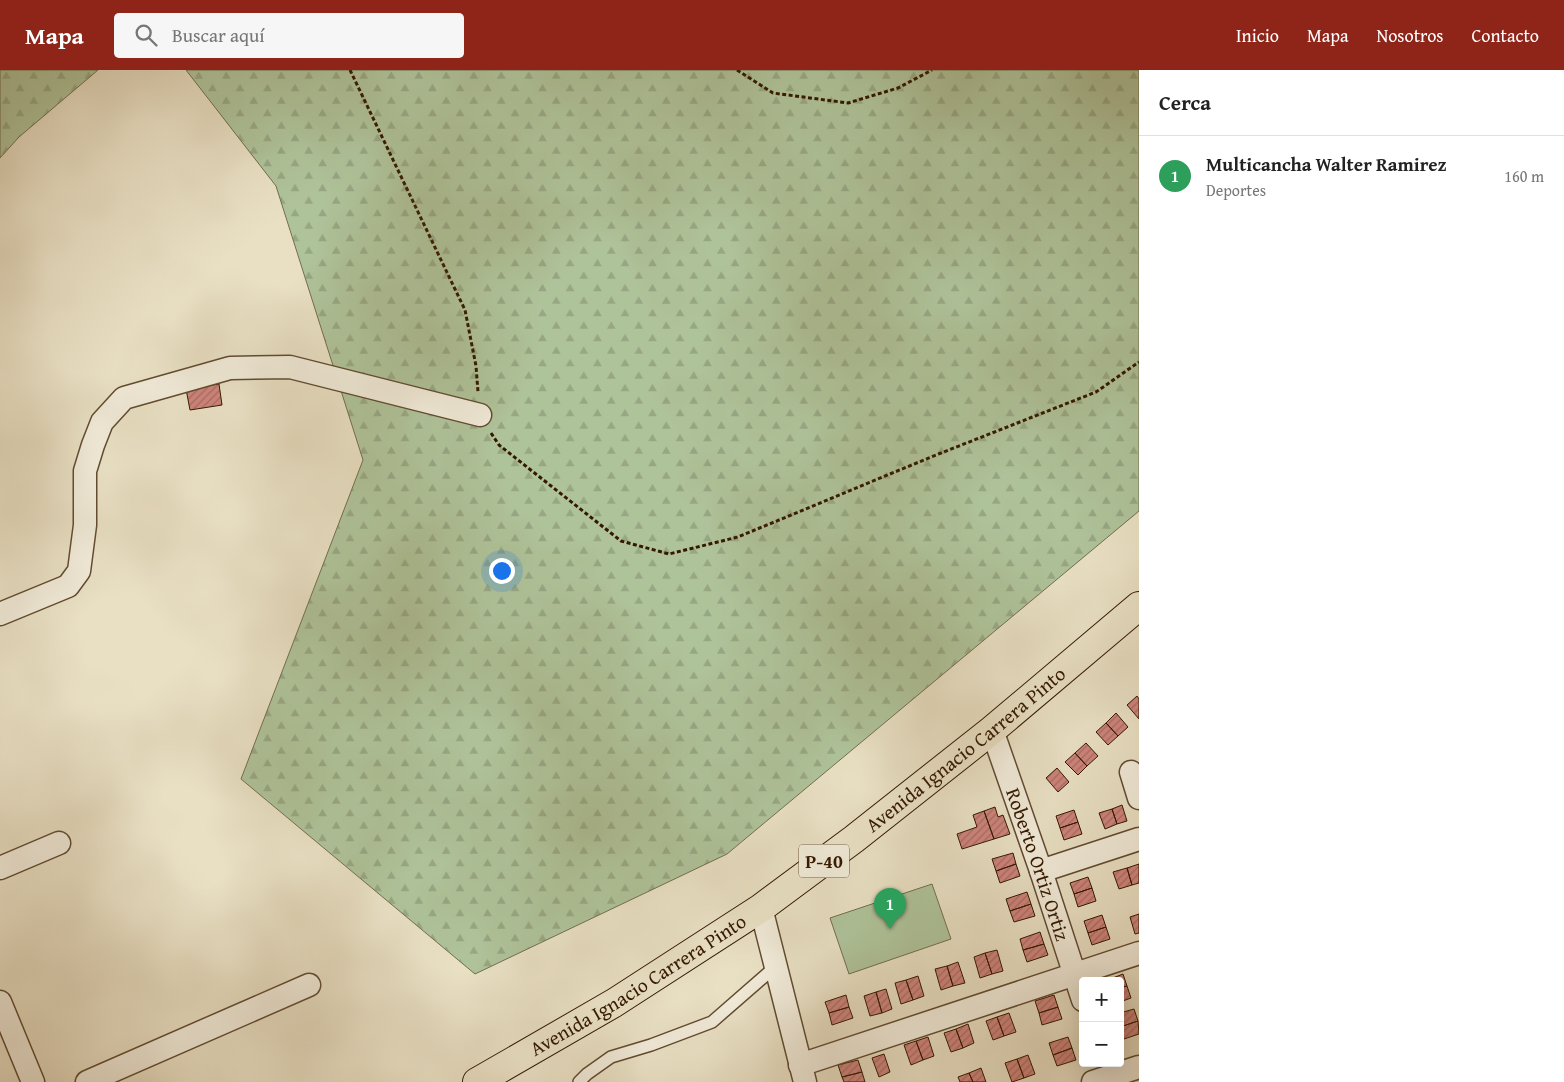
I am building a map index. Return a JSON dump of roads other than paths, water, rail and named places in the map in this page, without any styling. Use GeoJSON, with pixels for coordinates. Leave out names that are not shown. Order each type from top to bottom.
{"type":"FeatureCollection","features":[{"type":"Feature","properties":{"kind":"main road","name":"Avenida Ignacio Carrera Pinto"},"geometry":{"type":"LineString","coordinates":[[480,1080],[614,1003],[760,908],[854,839],[992,730],[1139,606]]}},
{"type":"Feature","properties":{"kind":"street"},"geometry":{"type":"LineString","coordinates":[[0,614],[68,586],[78,571],[85,526],[85,470],[102,422],[124,398],[230,368],[290,367],[480,415]]}},
{"type":"Feature","properties":{"kind":"street","name":"Roberto Ortiz Ortiz"},"geometry":{"type":"LineString","coordinates":[[992,730],[1079,987]]}},
{"type":"Feature","properties":{"kind":"street"},"geometry":{"type":"LineString","coordinates":[[1131,772],[1139,798]]}},
{"type":"Feature","properties":{"kind":"street"},"geometry":{"type":"LineString","coordinates":[[1041,871],[1139,839]]}},
{"type":"Feature","properties":{"kind":"street"},"geometry":{"type":"LineString","coordinates":[[0,868],[59,843]]}},
{"type":"Feature","properties":{"kind":"street"},"geometry":{"type":"LineString","coordinates":[[760,908],[802,1074],[1075,974],[1139,953]]}},
{"type":"Feature","properties":{"kind":"street"},"geometry":{"type":"LineString","coordinates":[[87,1082],[309,984]]}},
{"type":"Feature","properties":{"kind":"street"},"geometry":{"type":"LineString","coordinates":[[0,1002],[33,1082]]}},
{"type":"Feature","properties":{"kind":"street"},"geometry":{"type":"LineString","coordinates":[[1103,1076],[1139,1067]]}},
{"type":"Feature","properties":{"kind":"lane"},"geometry":{"type":"LineString","coordinates":[[578,1082],[611,1058],[712,1022],[775,967]]}},
{"type":"Feature","properties":{"kind":"place","name":"Multicancha Walter Ramirez"},"geometry":{"type":"Point","coordinates":[890,929]}}]}
